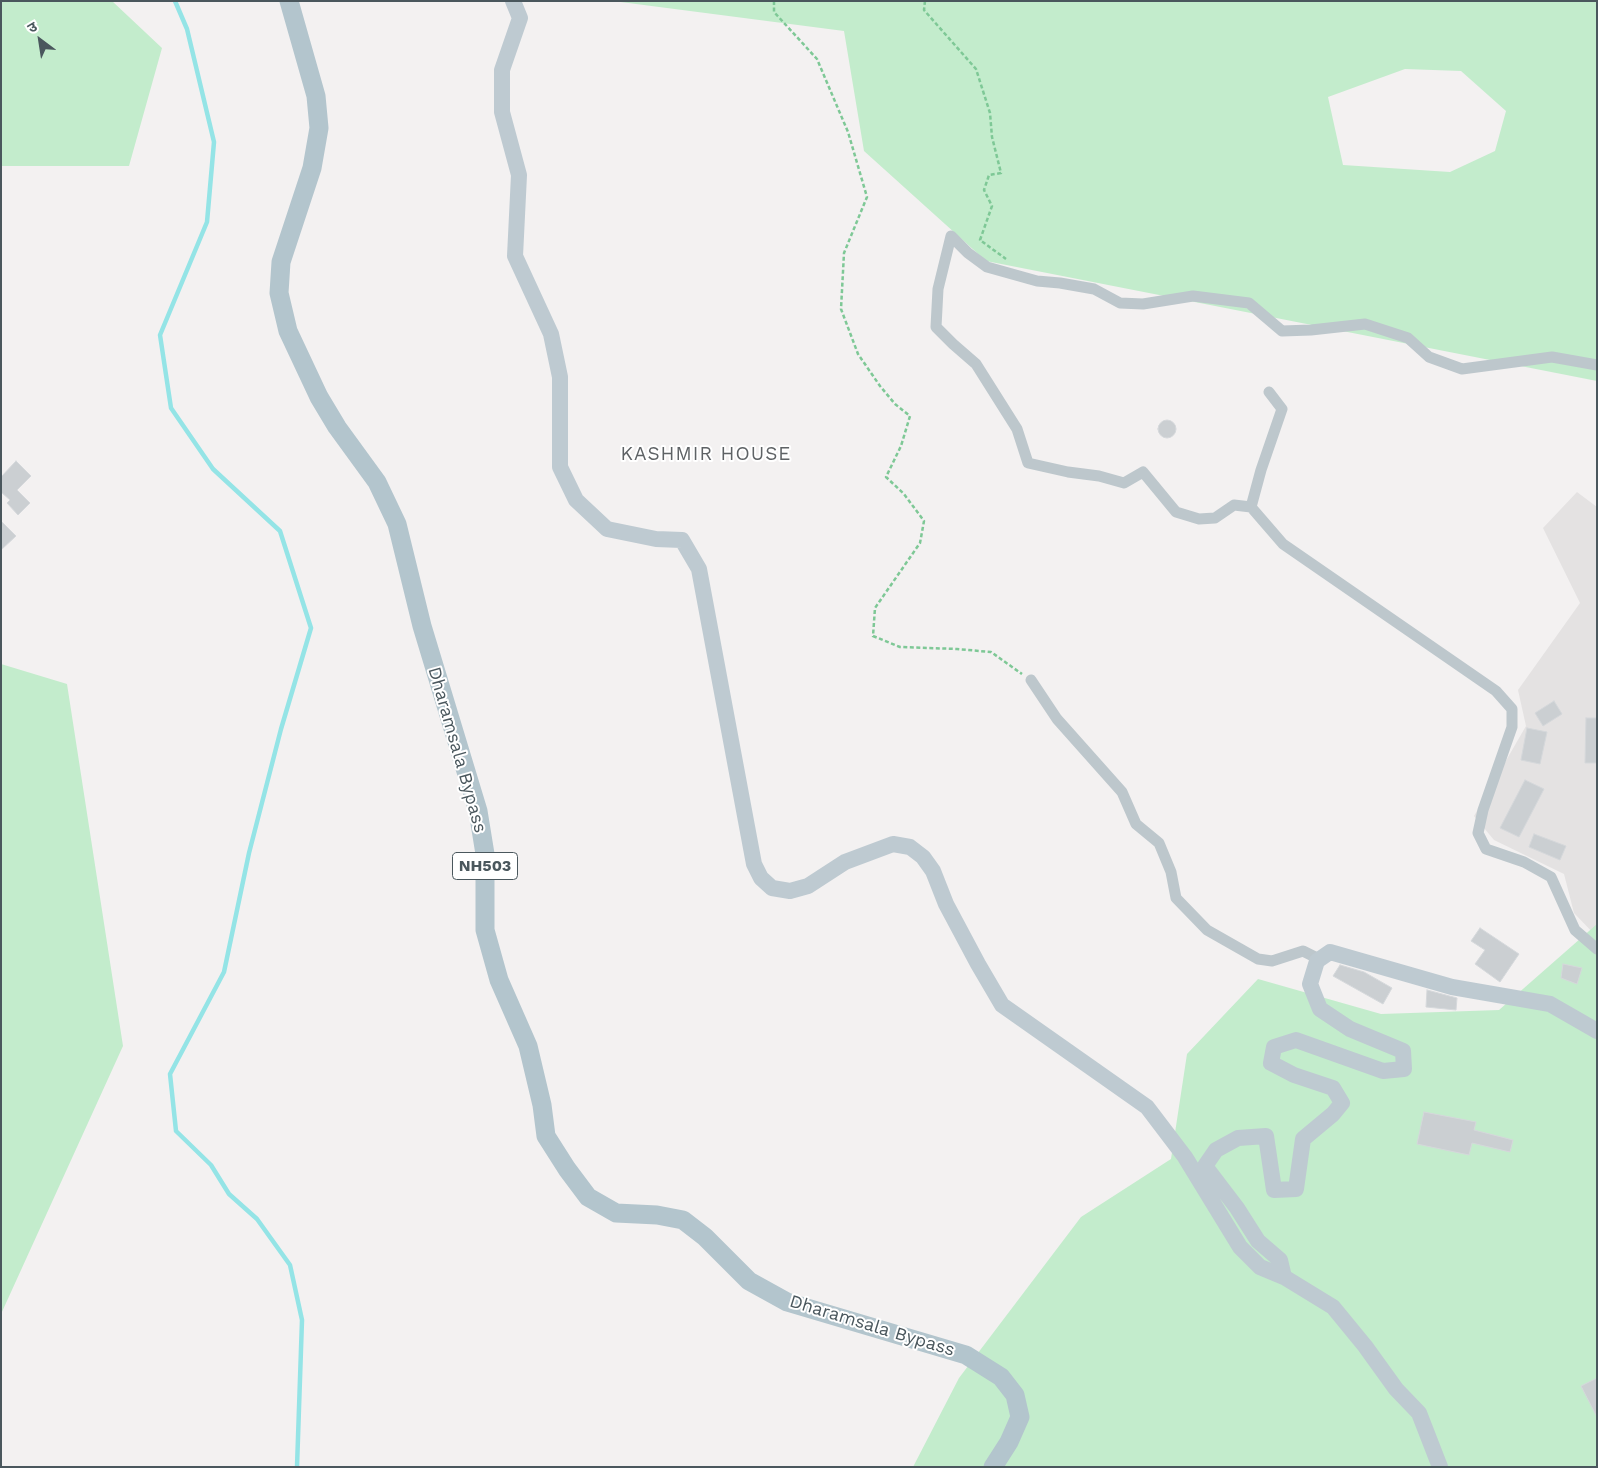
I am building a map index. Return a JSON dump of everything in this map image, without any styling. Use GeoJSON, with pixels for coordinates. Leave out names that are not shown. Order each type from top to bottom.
{"type":"FeatureCollection","features":[{"type":"Feature","properties":{"kind":"main road","name":"Dharamsala Bypass"},"geometry":{"type":"LineString","coordinates":[[289,1],[316,96],[319,128],[312,168],[281,262],[279,293],[288,331],[319,397],[337,427],[377,482],[397,524],[422,626],[478,812],[485,854],[485,930],[499,980],[528,1046],[542,1105],[546,1136],[588,1197],[616,1213],[657,1215],[683,1220],[705,1236],[749,1281],[787,1302],[966,1354],[1001,1377],[1015,1395],[1020,1417],[1009,1442],[993,1467]]}},
{"type":"Feature","properties":{"kind":"main road"},"geometry":{"type":"LineString","coordinates":[[513,1],[520,18],[502,70],[502,112],[519,175],[515,256],[551,334],[560,377],[560,466],[576,500],[608,529],[656,539],[682,540],[699,568],[754,864],[761,878],[772,888],[790,891],[808,886],[845,862],[893,844],[910,847],[923,856],[933,871],[946,904],[1002,1005],[1147,1107],[1185,1157],[1240,1247],[1260,1267],[1284,1277],[1333,1307],[1360,1339],[1396,1389],[1419,1414],[1440,1467]]}},
{"type":"Feature","properties":{"kind":"main road"},"geometry":{"type":"LineString","coordinates":[[1284,1277],[1280,1260],[1258,1241],[1237,1208],[1205,1166],[1216,1150],[1238,1138],[1266,1136],[1274,1190],[1296,1189],[1303,1139],[1333,1114],[1342,1103],[1333,1088],[1294,1076],[1271,1063],[1274,1047],[1296,1040],[1383,1071],[1404,1069],[1403,1051],[1350,1028],[1320,1009],[1310,984],[1317,961],[1330,952],[1452,987],[1550,1004],[1597,1031]]}},
{"type":"Feature","properties":{"kind":"street"},"geometry":{"type":"LineString","coordinates":[[1597,365],[1552,357],[1462,369],[1429,356],[1408,338],[1365,324],[1282,331],[1249,303],[1193,296],[1143,304],[1120,304],[1094,289],[1060,282],[1038,282],[987,267],[968,253],[951,236],[938,289],[936,327],[976,364],[1017,430],[1028,462],[1124,483],[1143,472],[1176,512],[1199,519],[1215,518],[1234,505],[1251,507],[1283,544],[1496,691],[1512,709],[1512,727],[1483,810],[1478,833],[1486,849],[1524,862],[1551,877],[1575,930],[1597,949]]}},
{"type":"Feature","properties":{"kind":"street"},"geometry":{"type":"LineString","coordinates":[[1251,507],[1260,470],[1282,409],[1269,392]]}},
{"type":"Feature","properties":{"kind":"street"},"geometry":{"type":"LineString","coordinates":[[1031,680],[1057,719],[1122,792],[1136,824],[1159,843],[1171,872],[1176,898],[1207,930],[1258,959],[1272,961],[1303,951],[1315,957],[1317,961]]}},
{"type":"Feature","properties":{"kind":"path"},"geometry":{"type":"LineString","coordinates":[[774,1],[774,12],[817,58],[848,132],[867,197],[844,253],[841,309],[858,354],[895,404],[910,416],[901,446],[886,477],[904,494],[924,521],[920,543],[875,608],[873,636],[900,646],[991,652],[1031,680]]}},
{"type":"Feature","properties":{"kind":"path"},"geometry":{"type":"LineString","coordinates":[[924,1],[924,10],[976,69],[990,113],[992,137],[1001,173],[989,175],[986,182],[984,190],[992,206],[980,240],[1005,257],[1022,277]]}},
{"type":"Feature","properties":{"kind":"shaded area"},"geometry":{"type":"Polygon","coordinates":[[[1577,492],[1597,507],[1597,937],[1574,913],[1564,874],[1494,840],[1474,816],[1526,726],[1518,690],[1580,603],[1543,528],[1577,492]]]}},
{"type":"Feature","properties":{"kind":"green space"},"geometry":{"type":"Polygon","coordinates":[[[1,1],[112,1],[162,48],[129,166],[1,166],[1,1]]]}},
{"type":"Feature","properties":{"kind":"green space"},"geometry":{"type":"Polygon","coordinates":[[[613,1],[1597,1],[1597,381],[986,261],[864,151],[844,31],[613,1]],[[1405,69],[1328,97],[1343,165],[1450,172],[1495,151],[1506,111],[1461,71],[1405,69]]]}},
{"type":"Feature","properties":{"kind":"green space"},"geometry":{"type":"Polygon","coordinates":[[[1,664],[67,684],[123,1046],[1,1314],[1,664]]]}},
{"type":"Feature","properties":{"kind":"green space"},"geometry":{"type":"Polygon","coordinates":[[[1597,924],[1597,1467],[913,1467],[959,1378],[1081,1217],[1171,1159],[1187,1054],[1258,979],[1381,1014],[1499,1010],[1597,924]]]}},
{"type":"Feature","properties":{"kind":"building"},"geometry":{"type":"Polygon","coordinates":[[[1167,420],[1175,425],[1176,429],[1171,437],[1167,438],[1159,433],[1158,429],[1163,421],[1167,420]]]}},
{"type":"Feature","properties":{"kind":"building"},"geometry":{"type":"Polygon","coordinates":[[[16,461],[31,476],[17,490],[30,503],[18,515],[7,503],[10,500],[1,492],[1,477],[16,461]]]}},
{"type":"Feature","properties":{"kind":"building"},"geometry":{"type":"Polygon","coordinates":[[[1,521],[16,536],[1,550],[1,521]]]}},
{"type":"Feature","properties":{"kind":"building"},"geometry":{"type":"Polygon","coordinates":[[[1554,701],[1562,714],[1543,726],[1535,713],[1554,701]]]}},
{"type":"Feature","properties":{"kind":"building"},"geometry":{"type":"Polygon","coordinates":[[[1586,718],[1597,718],[1597,763],[1585,763],[1586,718]]]}},
{"type":"Feature","properties":{"kind":"building"},"geometry":{"type":"Polygon","coordinates":[[[1527,728],[1547,732],[1540,764],[1521,760],[1527,728]]]}},
{"type":"Feature","properties":{"kind":"building"},"geometry":{"type":"Polygon","coordinates":[[[1525,780],[1544,789],[1519,837],[1500,828],[1525,780]]]}},
{"type":"Feature","properties":{"kind":"building"},"geometry":{"type":"Polygon","coordinates":[[[1534,834],[1566,846],[1560,860],[1529,847],[1534,834]]]}},
{"type":"Feature","properties":{"kind":"building"},"geometry":{"type":"Polygon","coordinates":[[[1480,928],[1519,954],[1500,982],[1475,964],[1485,950],[1471,941],[1480,928]]]}},
{"type":"Feature","properties":{"kind":"building"},"geometry":{"type":"Polygon","coordinates":[[[1563,964],[1582,968],[1577,984],[1561,978],[1563,964]]]}},
{"type":"Feature","properties":{"kind":"building"},"geometry":{"type":"Polygon","coordinates":[[[1340,965],[1364,972],[1392,988],[1383,1004],[1333,976],[1340,965]]]}},
{"type":"Feature","properties":{"kind":"building"},"geometry":{"type":"Polygon","coordinates":[[[1427,990],[1457,998],[1456,1010],[1426,1007],[1427,990]]]}},
{"type":"Feature","properties":{"kind":"building"},"geometry":{"type":"Polygon","coordinates":[[[1424,1112],[1476,1122],[1474,1130],[1513,1140],[1510,1152],[1472,1143],[1469,1155],[1417,1144],[1424,1112]]]}},
{"type":"Feature","properties":{"kind":"building"},"geometry":{"type":"Polygon","coordinates":[[[1597,1378],[1597,1417],[1581,1386],[1597,1378]]]}},
{"type":"Feature","properties":{"kind":"waterway"},"geometry":{"type":"LineString","coordinates":[[175,1],[187,29],[214,142],[207,222],[160,335],[171,408],[213,469],[280,531],[311,628],[281,729],[249,853],[224,972],[170,1074],[176,1131],[211,1165],[229,1194],[257,1219],[290,1265],[302,1320],[297,1467]]}},
{"type":"Feature","properties":{"kind":"district","name":"KASHMIR HOUSE"},"geometry":{"type":"Point","coordinates":[706,454]}}]}
